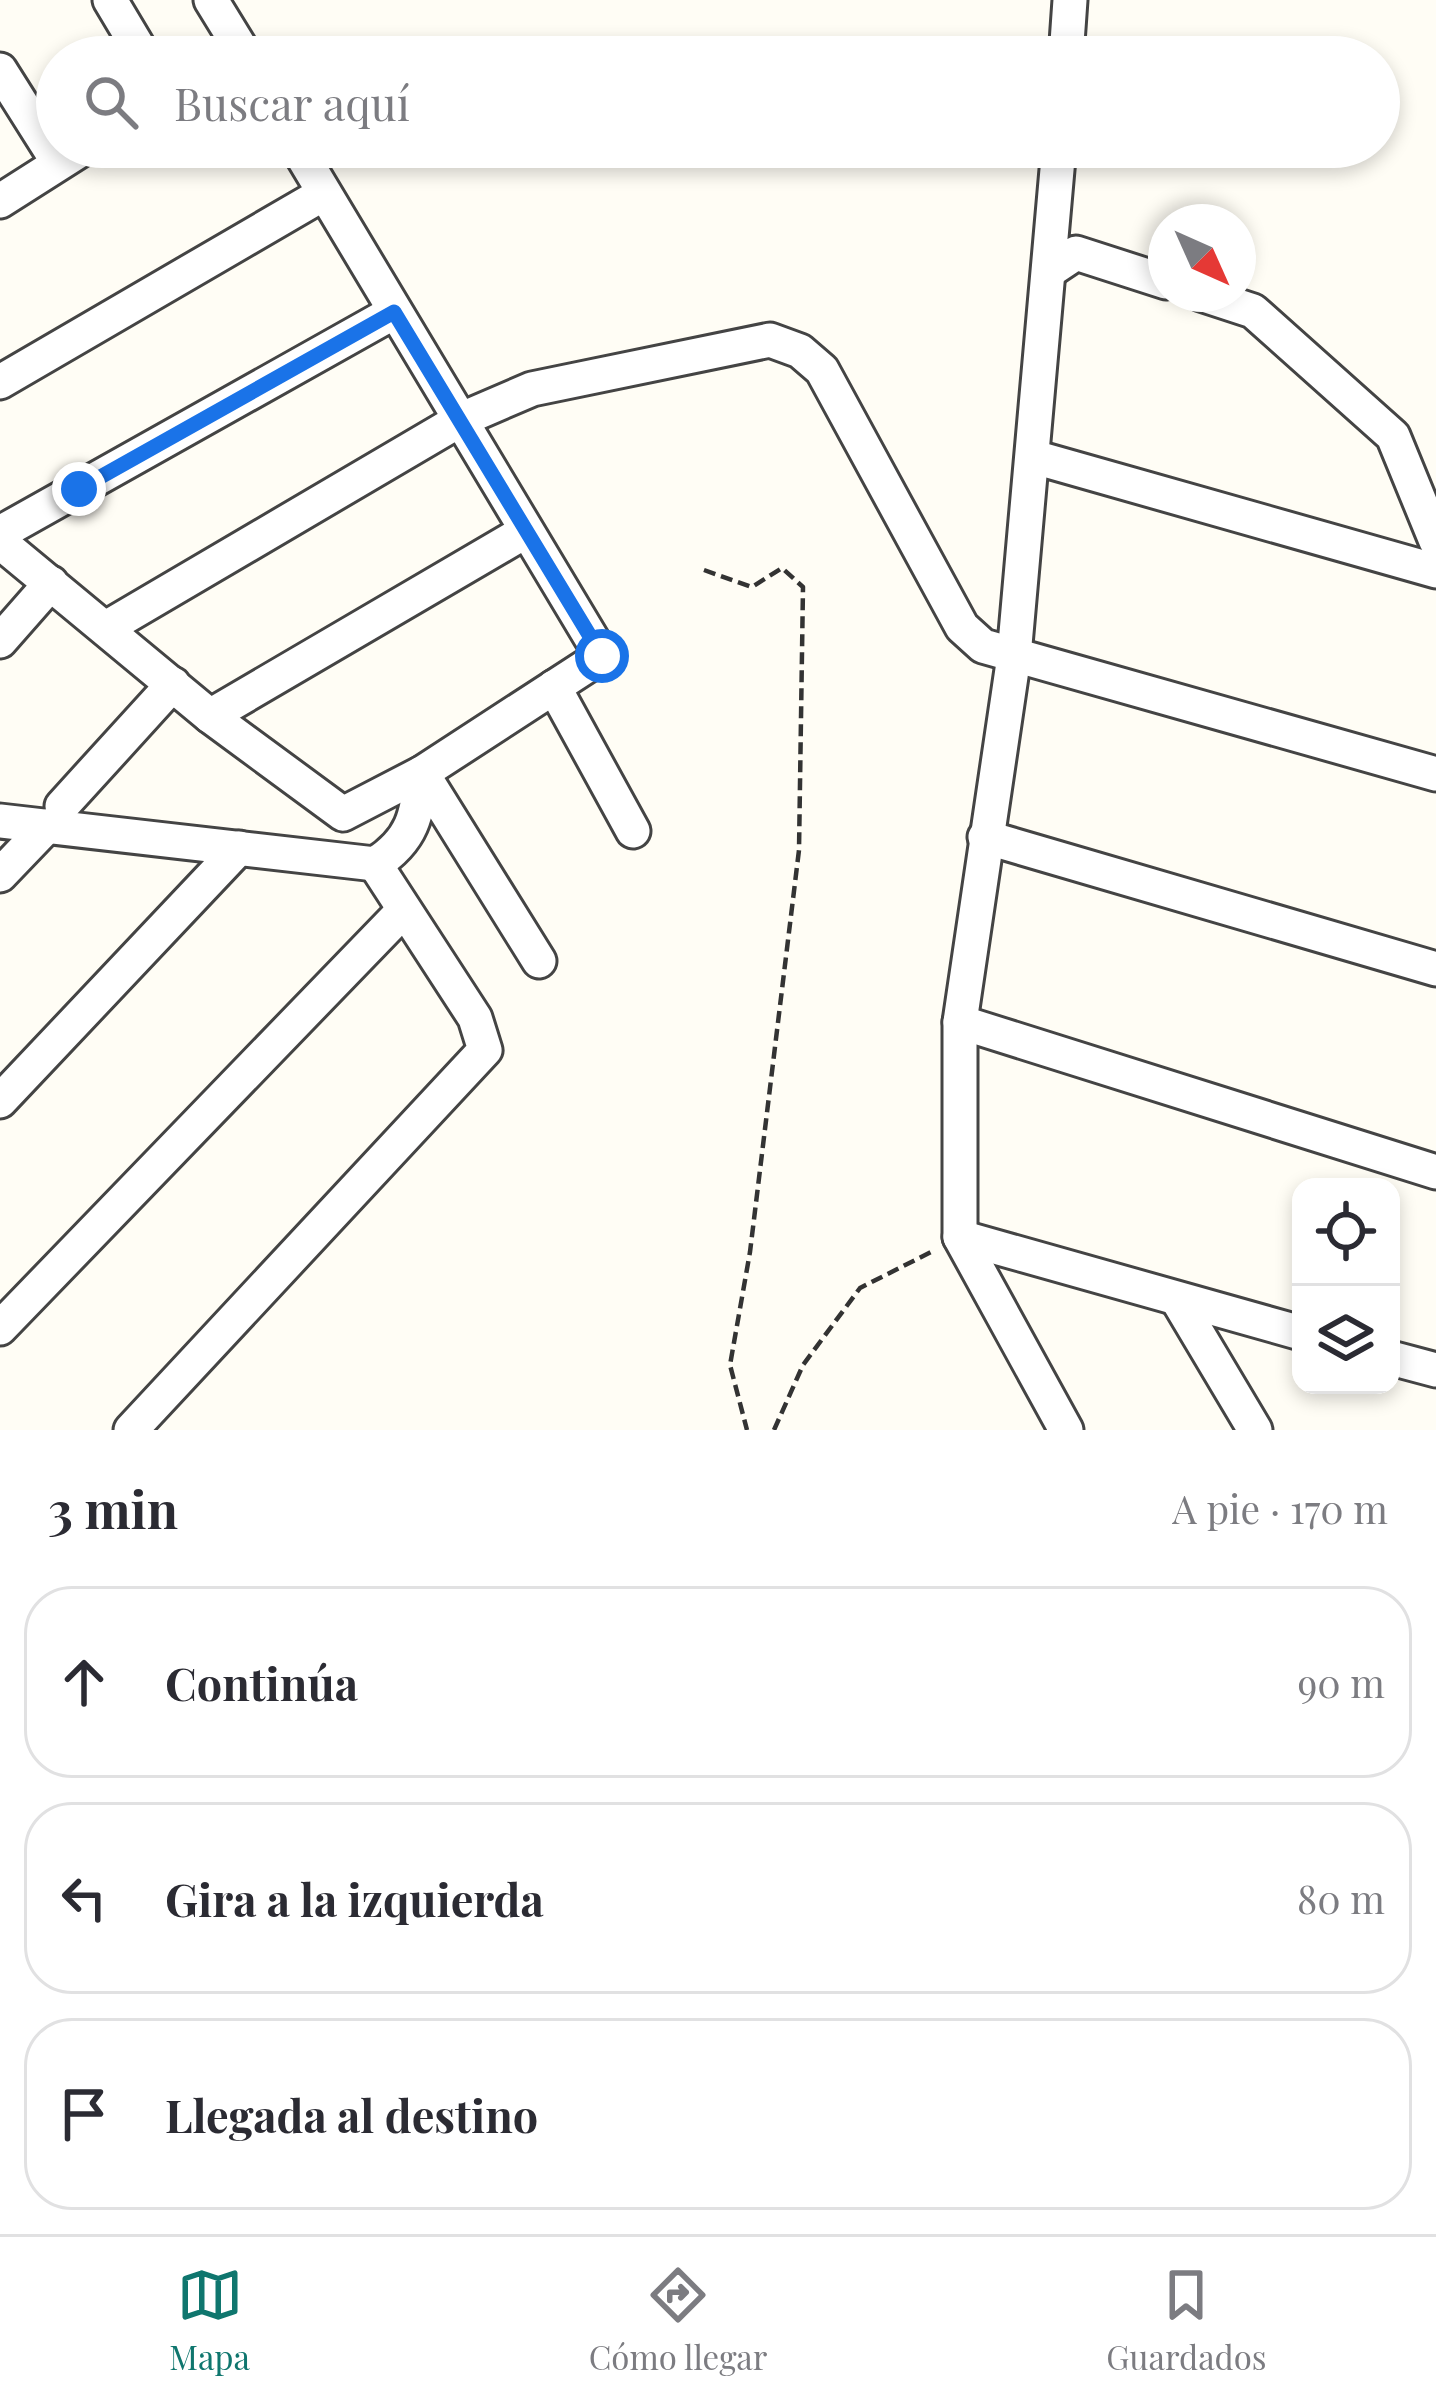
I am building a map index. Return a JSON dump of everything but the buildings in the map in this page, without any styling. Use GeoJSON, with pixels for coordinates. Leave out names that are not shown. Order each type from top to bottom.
{"type":"FeatureCollection","features":[{"type":"Feature","properties":{"kind":"street"},"geometry":{"type":"LineString","coordinates":[[110,0],[131,36]]}},
{"type":"Feature","properties":{"kind":"street"},"geometry":{"type":"LineString","coordinates":[[211,0],[230,36]]}},
{"type":"Feature","properties":{"kind":"street"},"geometry":{"type":"LineString","coordinates":[[1067,36],[1070,0]]}},
{"type":"Feature","properties":{"kind":"street"},"geometry":{"type":"LineString","coordinates":[[0,70],[36,112]]}},
{"type":"Feature","properties":{"kind":"street"},"geometry":{"type":"LineString","coordinates":[[0,201],[52,168]]}},
{"type":"Feature","properties":{"kind":"street"},"geometry":{"type":"LineString","coordinates":[[309,168],[602,656],[422,773],[343,814],[210,716],[0,538],[394,312]]}},
{"type":"Feature","properties":{"kind":"street"},"geometry":{"type":"LineString","coordinates":[[1057,168],[1014,656],[960,1022],[961,1237],[1066,1430]]}},
{"type":"Feature","properties":{"kind":"street"},"geometry":{"type":"LineString","coordinates":[[0,382],[323,194]]}},
{"type":"Feature","properties":{"kind":"street"},"geometry":{"type":"LineString","coordinates":[[1049,271],[1076,253],[1148,276]]}},
{"type":"Feature","properties":{"kind":"street"},"geometry":{"type":"LineString","coordinates":[[1254,312],[1393,436],[1436,541]]}},
{"type":"Feature","properties":{"kind":"street"},"geometry":{"type":"LineString","coordinates":[[106,628],[460,420],[532,389],[770,340],[812,360],[829,382],[962,626],[983,646],[1436,774]]}},
{"type":"Feature","properties":{"kind":"street"},"geometry":{"type":"LineString","coordinates":[[1034,457],[1436,571]]}},
{"type":"Feature","properties":{"kind":"street"},"geometry":{"type":"LineString","coordinates":[[210,716],[526,531]]}},
{"type":"Feature","properties":{"kind":"street"},"geometry":{"type":"LineString","coordinates":[[0,641],[51,583]]}},
{"type":"Feature","properties":{"kind":"street"},"geometry":{"type":"LineString","coordinates":[[0,875],[173,685]]}},
{"type":"Feature","properties":{"kind":"street"},"geometry":{"type":"LineString","coordinates":[[554,687],[633,831]]}},
{"type":"Feature","properties":{"kind":"street"},"geometry":{"type":"LineString","coordinates":[[0,820],[55,816],[239,848],[375,864],[398,849],[415,826],[422,773]]}},
{"type":"Feature","properties":{"kind":"street"},"geometry":{"type":"LineString","coordinates":[[422,773],[539,961]]}},
{"type":"Feature","properties":{"kind":"street"},"geometry":{"type":"LineString","coordinates":[[986,837],[1436,968]]}},
{"type":"Feature","properties":{"kind":"street"},"geometry":{"type":"LineString","coordinates":[[0,1101],[239,848]]}},
{"type":"Feature","properties":{"kind":"street"},"geometry":{"type":"LineString","coordinates":[[131,1430],[485,1050],[475,1018],[375,864]]}},
{"type":"Feature","properties":{"kind":"street"},"geometry":{"type":"LineString","coordinates":[[0,1328],[403,911]]}},
{"type":"Feature","properties":{"kind":"street"},"geometry":{"type":"LineString","coordinates":[[960,1022],[1436,1172]]}},
{"type":"Feature","properties":{"kind":"street"},"geometry":{"type":"LineString","coordinates":[[961,1237],[1292,1331]]}},
{"type":"Feature","properties":{"kind":"street"},"geometry":{"type":"LineString","coordinates":[[1178,1299],[1255,1430]]}},
{"type":"Feature","properties":{"kind":"street"},"geometry":{"type":"LineString","coordinates":[[1400,1360],[1436,1370]]}},
{"type":"Feature","properties":{"kind":"path"},"geometry":{"type":"LineString","coordinates":[[704,570],[752,587],[782,568],[803,587],[800,850],[750,1252],[730,1365],[747,1430]]}},
{"type":"Feature","properties":{"kind":"path"},"geometry":{"type":"LineString","coordinates":[[774,1430],[803,1365],[860,1288],[961,1237]]}},
{"type":"Feature","properties":{"kind":"route"},"geometry":{"type":"LineString","coordinates":[[79,489],[394,312],[602,656]]}}]}
